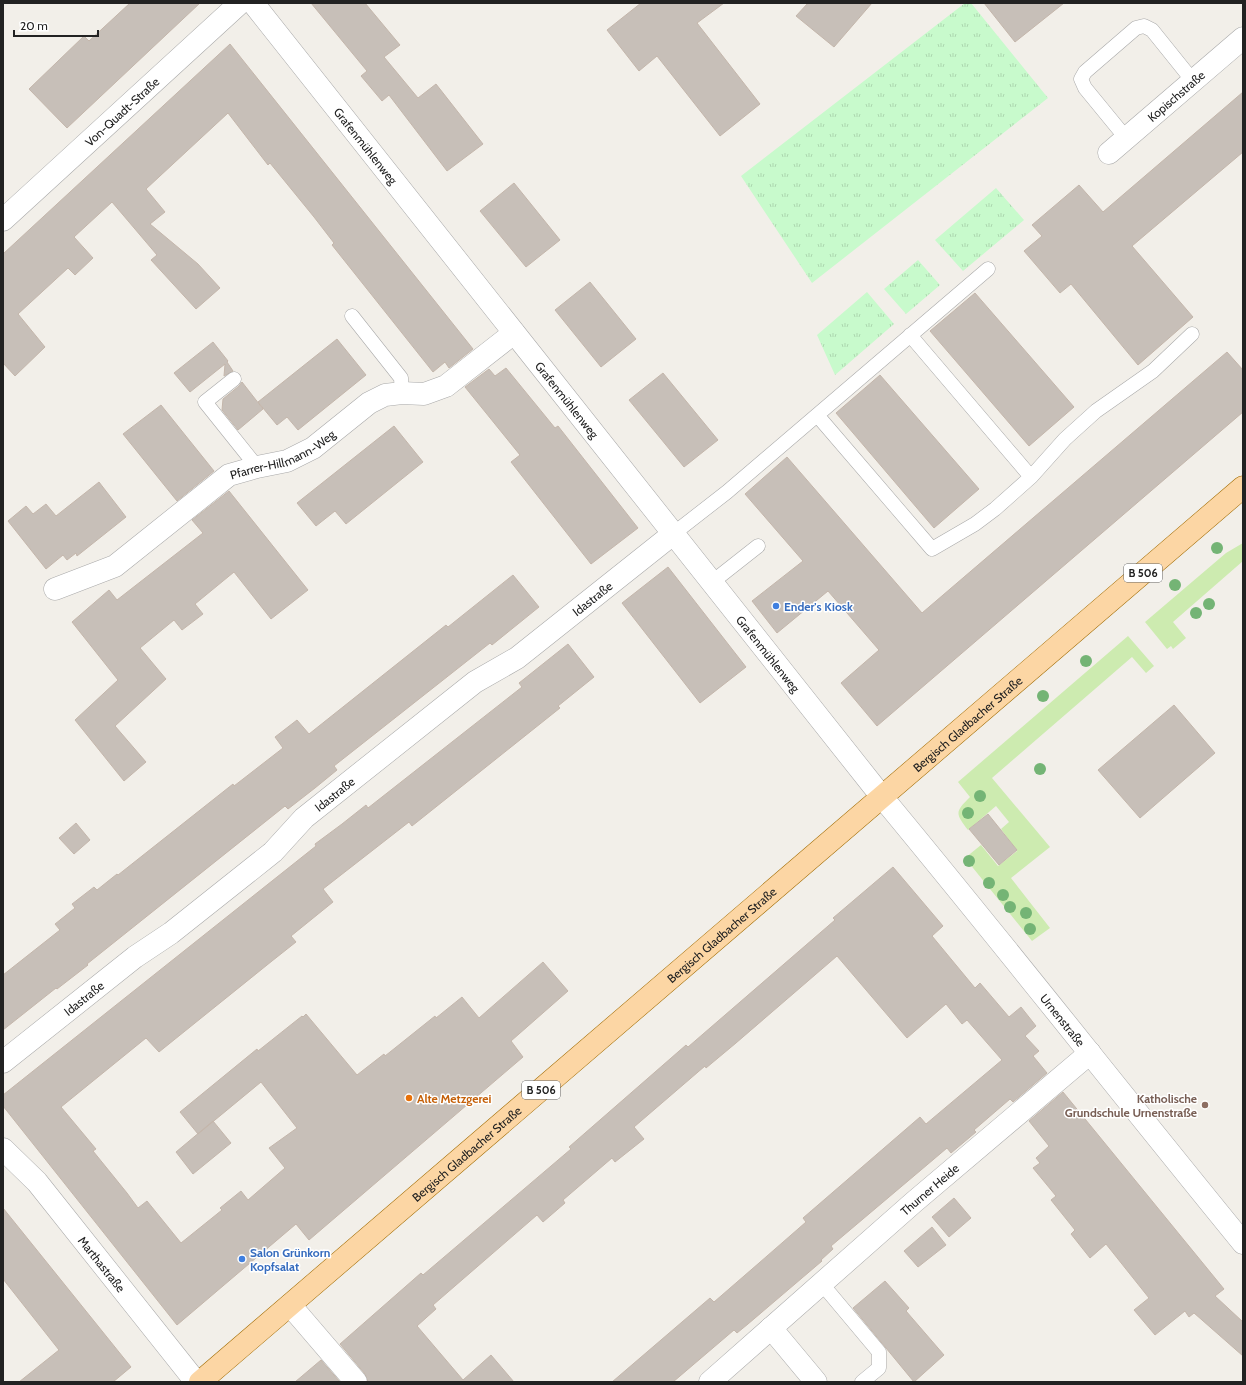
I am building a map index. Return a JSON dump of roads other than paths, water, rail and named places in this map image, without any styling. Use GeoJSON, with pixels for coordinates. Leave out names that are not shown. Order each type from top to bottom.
{"type":"FeatureCollection","features":[{"type":"Feature","properties":{"kind":"main road","name":"Bergisch Gladbacher Straße"},"geometry":{"type":"LineString","coordinates":[[200,1382],[1243,487]]}},
{"type":"Feature","properties":{"kind":"street","name":"Von-Quadt-Straße"},"geometry":{"type":"LineString","coordinates":[[3,220],[240,3]]}},
{"type":"Feature","properties":{"kind":"street","name":"Grafenmühlenweg"},"geometry":{"type":"LineString","coordinates":[[253,3],[882,797]]}},
{"type":"Feature","properties":{"kind":"street","name":"Kopischstraße"},"geometry":{"type":"LineString","coordinates":[[1108,153],[1243,38]]}},
{"type":"Feature","properties":{"kind":"street","name":"Pfarrer-Hillmann-Weg"},"geometry":{"type":"LineString","coordinates":[[55,589],[115,566],[229,475],[257,467],[287,461],[313,448],[369,403],[385,395],[402,393],[424,394],[446,386],[514,333]]}},
{"type":"Feature","properties":{"kind":"street","name":"Idastraße"},"geometry":{"type":"LineString","coordinates":[[3,1062],[135,957],[171,933],[267,856],[304,818],[475,682],[517,658],[673,534]]}},
{"type":"Feature","properties":{"kind":"street","name":"Urnenstraße"},"geometry":{"type":"LineString","coordinates":[[882,797],[1090,1053],[1137,1114],[1243,1243]]}},
{"type":"Feature","properties":{"kind":"street","name":"Thurner Heide"},"geometry":{"type":"LineString","coordinates":[[710,1382],[914,1202],[1090,1053]]}},
{"type":"Feature","properties":{"kind":"street","name":"Marthastraße"},"geometry":{"type":"LineString","coordinates":[[3,1149],[37,1182],[196,1382]]}},
{"type":"Feature","properties":{"kind":"street"},"geometry":{"type":"LineString","coordinates":[[290,1305],[356,1382]]}},
{"type":"Feature","properties":{"kind":"street"},"geometry":{"type":"LineString","coordinates":[[771,1328],[816,1382]]}},
{"type":"Feature","properties":{"kind":"lane"},"geometry":{"type":"LineString","coordinates":[[1126,138],[1085,88],[1081,79],[1084,72],[1136,28],[1144,26],[1152,30],[1193,81]]}},
{"type":"Feature","properties":{"kind":"lane"},"geometry":{"type":"LineString","coordinates":[[673,534],[727,492],[988,269]]}},
{"type":"Feature","properties":{"kind":"lane"},"geometry":{"type":"LineString","coordinates":[[352,316],[401,378],[402,393]]}},
{"type":"Feature","properties":{"kind":"lane"},"geometry":{"type":"LineString","coordinates":[[817,415],[932,549],[980,520],[1009,497],[1031,477],[1065,439],[1096,411],[1153,371],[1192,334]]}},
{"type":"Feature","properties":{"kind":"lane"},"geometry":{"type":"LineString","coordinates":[[910,335],[1031,477]]}},
{"type":"Feature","properties":{"kind":"lane"},"geometry":{"type":"LineString","coordinates":[[234,378],[205,402],[257,467]]}},
{"type":"Feature","properties":{"kind":"lane"},"geometry":{"type":"LineString","coordinates":[[712,583],[758,546]]}},
{"type":"Feature","properties":{"kind":"lane"},"geometry":{"type":"LineString","coordinates":[[822,1284],[879,1352],[879,1368],[862,1382]]}},
{"type":"Feature","properties":{"kind":"place","name":"Ender's Kiosk"},"geometry":{"type":"Point","coordinates":[776,606]}},
{"type":"Feature","properties":{"kind":"place","name":"Alte Metzgerei"},"geometry":{"type":"Point","coordinates":[409,1098]}},
{"type":"Feature","properties":{"kind":"place","name":"Katholische Grundschule Urnenstraße"},"geometry":{"type":"Point","coordinates":[1205,1105]}},
{"type":"Feature","properties":{"kind":"place","name":"Salon Grünkorn Kopfsalat"},"geometry":{"type":"Point","coordinates":[242,1259]}}]}
